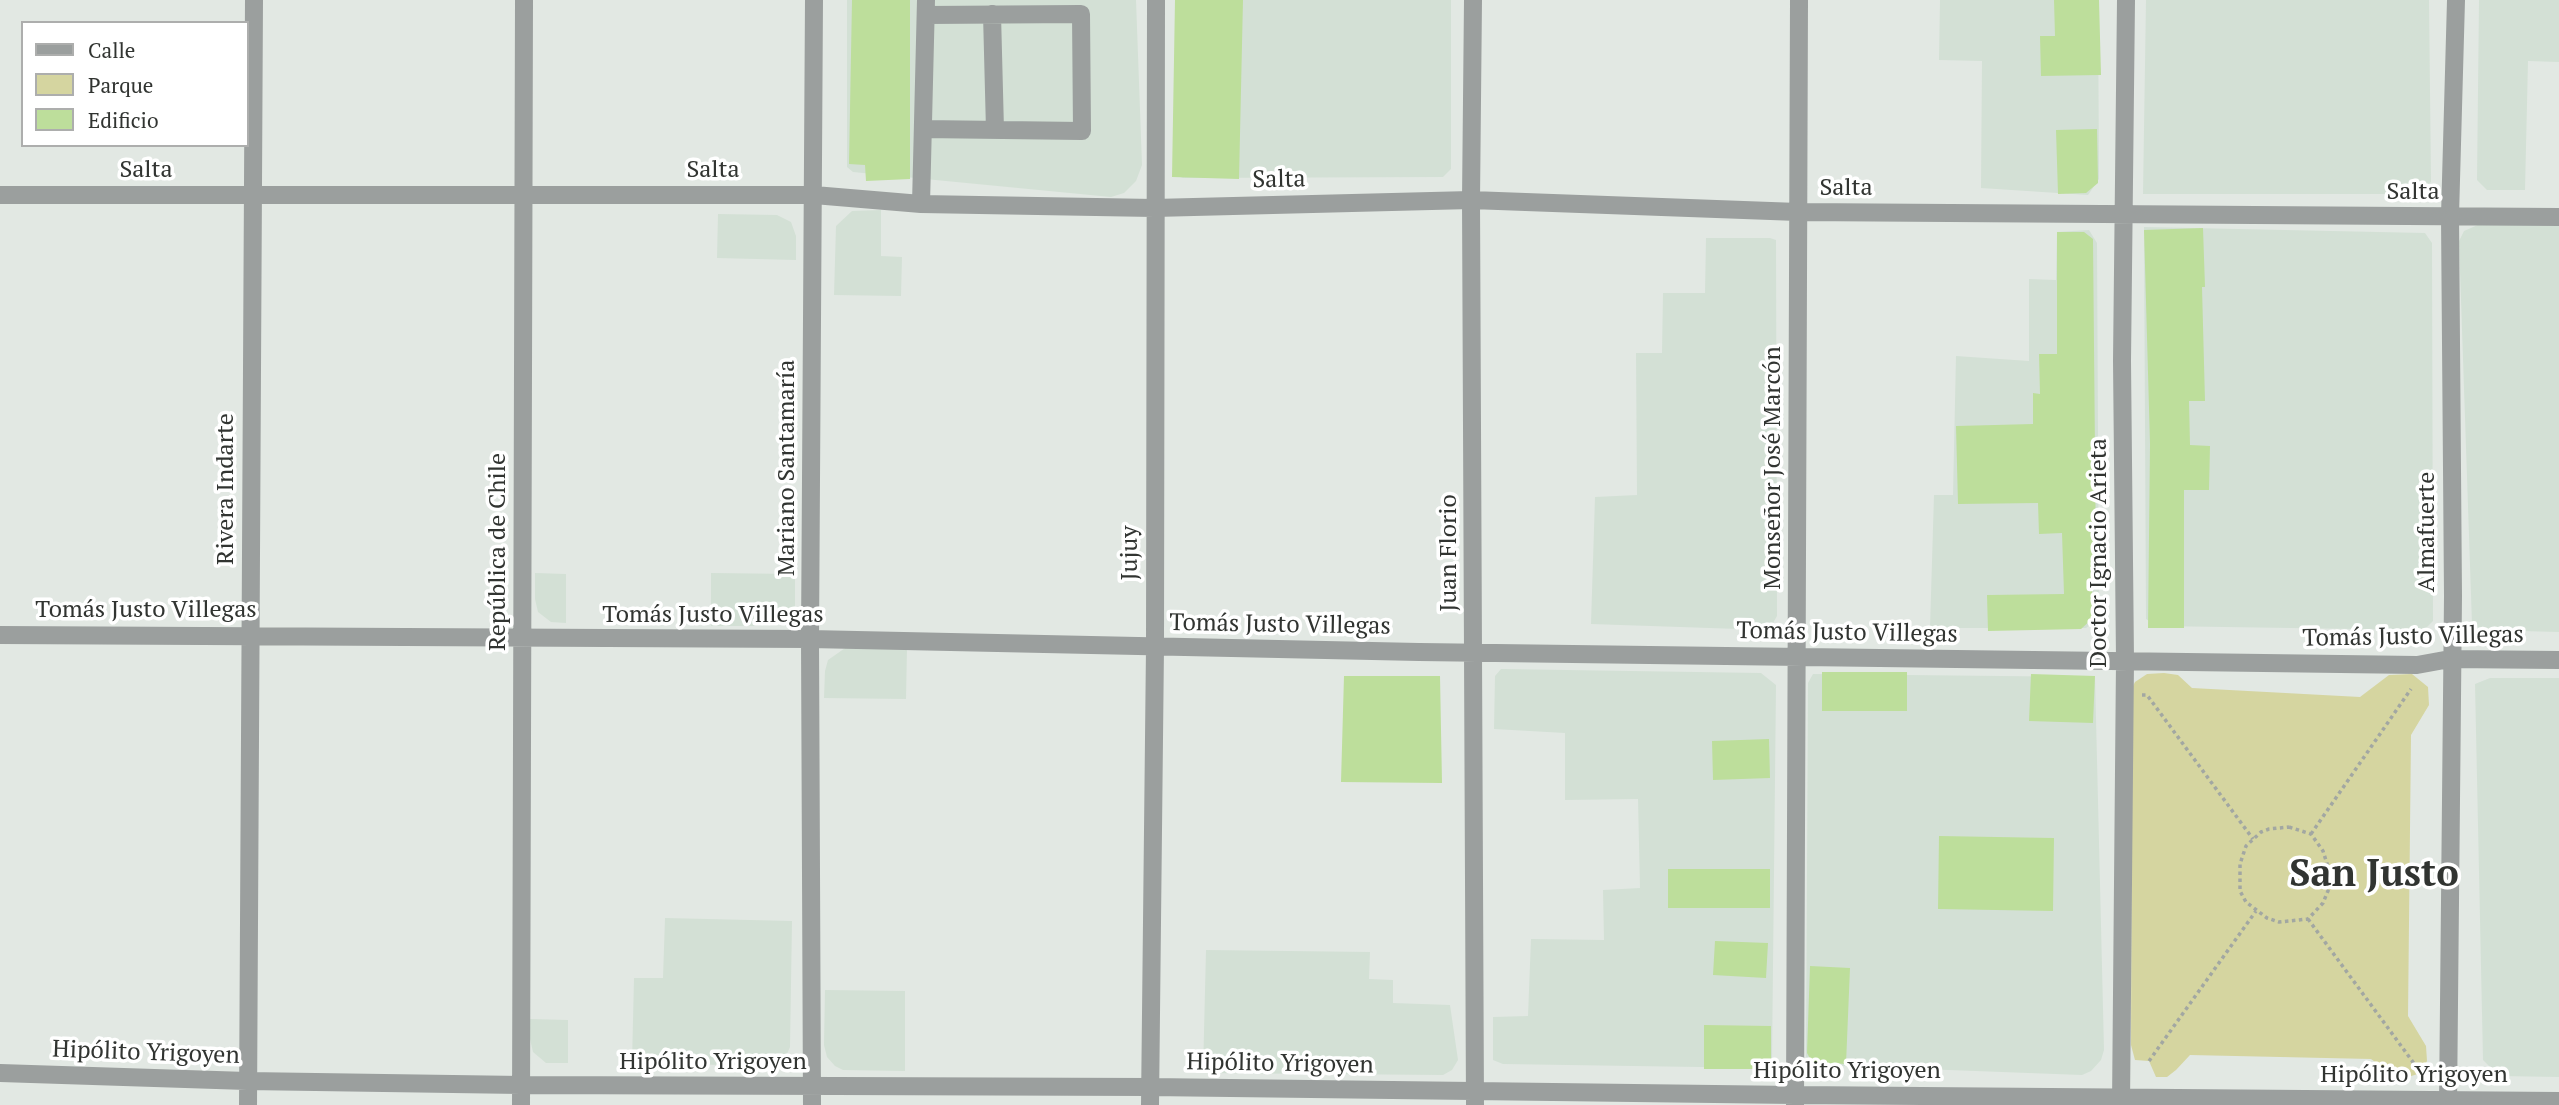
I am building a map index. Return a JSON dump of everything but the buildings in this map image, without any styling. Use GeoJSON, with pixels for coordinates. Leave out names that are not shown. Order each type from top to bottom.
{"type":"FeatureCollection","features":[{"type":"Feature","properties":{"kind":"street","name":"Rivera Indarte"},"geometry":{"type":"LineString","coordinates":[[248,1105],[254,0]]}},
{"type":"Feature","properties":{"kind":"street","name":"República de Chile"},"geometry":{"type":"LineString","coordinates":[[521,1105],[524,0]]}},
{"type":"Feature","properties":{"kind":"street","name":"Mariano Santamaría"},"geometry":{"type":"LineString","coordinates":[[812,1096],[810,639],[814,0]]}},
{"type":"Feature","properties":{"kind":"street","name":"Jujuy"},"geometry":{"type":"LineString","coordinates":[[1150,1096],[1155,648],[1156,0]]}},
{"type":"Feature","properties":{"kind":"street","name":"Juan Florio"},"geometry":{"type":"LineString","coordinates":[[1473,0],[1471,200],[1475,1098]]}},
{"type":"Feature","properties":{"kind":"street","name":"Monseñor José Marcón"},"geometry":{"type":"LineString","coordinates":[[1795,1100],[1799,0]]}},
{"type":"Feature","properties":{"kind":"street","name":"Doctor Ignacio Arieta"},"geometry":{"type":"LineString","coordinates":[[2121,1102],[2124,694],[2122,361],[2126,0]]}},
{"type":"Feature","properties":{"kind":"street","name":"Almafuerte"},"geometry":{"type":"LineString","coordinates":[[2448,1102],[2450,659],[2453,596],[2450,216],[2456,0]]}},
{"type":"Feature","properties":{"kind":"street"},"geometry":{"type":"LineString","coordinates":[[921,204],[926,8],[992,14],[1081,14],[1082,131],[923,129]]}},
{"type":"Feature","properties":{"kind":"street"},"geometry":{"type":"LineString","coordinates":[[992,14],[995,130]]}},
{"type":"Feature","properties":{"kind":"street","name":"Salta"},"geometry":{"type":"LineString","coordinates":[[0,195],[814,195],[921,204],[1154,208],[1471,200],[1798,212],[2559,217]]}},
{"type":"Feature","properties":{"kind":"street","name":"Tomás Justo Villegas"},"geometry":{"type":"LineString","coordinates":[[0,635],[810,639],[1155,648],[2417,665],[2450,659],[2559,660]]}},
{"type":"Feature","properties":{"kind":"street","name":"Hipólito Yrigoyen"},"geometry":{"type":"LineString","coordinates":[[0,1073],[247,1081],[521,1085],[812,1096],[2121,1102],[2419,1099],[2448,1102],[2559,1101]]}},
{"type":"Feature","properties":{"kind":"path"},"geometry":{"type":"LineString","coordinates":[[2311,834],[2411,689]]}},
{"type":"Feature","properties":{"kind":"path"},"geometry":{"type":"LineString","coordinates":[[2124,694],[2147,695],[2253,839]]}},
{"type":"Feature","properties":{"kind":"path"},"geometry":{"type":"LineString","coordinates":[[2289,827],[2311,834],[2323,851],[2330,873],[2330,886],[2322,903],[2308,919],[2279,922],[2256,911],[2246,902],[2240,891],[2239,873],[2242,855],[2253,839],[2269,829],[2289,827]]}},
{"type":"Feature","properties":{"kind":"path"},"geometry":{"type":"LineString","coordinates":[[2149,1061],[2256,911]]}},
{"type":"Feature","properties":{"kind":"path"},"geometry":{"type":"LineString","coordinates":[[2308,919],[2421,1073],[2419,1099]]}},
{"type":"Feature","properties":{"kind":"shaded area"},"geometry":{"type":"Polygon","coordinates":[[[847,0],[1136,0],[1142,165],[1136,181],[1124,193],[1111,197],[853,172],[847,167],[847,0]]]}},
{"type":"Feature","properties":{"kind":"shaded area"},"geometry":{"type":"Polygon","coordinates":[[[1176,0],[1451,0],[1451,169],[1443,177],[1183,178],[1175,175],[1176,0]]]}},
{"type":"Feature","properties":{"kind":"shaded area"},"geometry":{"type":"Polygon","coordinates":[[[1940,0],[2098,0],[2099,179],[2088,195],[1981,188],[1982,61],[1939,60],[1940,0]]]}},
{"type":"Feature","properties":{"kind":"shaded area"},"geometry":{"type":"Polygon","coordinates":[[[2146,0],[2429,0],[2431,182],[2418,194],[2143,194],[2146,0]]]}},
{"type":"Feature","properties":{"kind":"shaded area"},"geometry":{"type":"Polygon","coordinates":[[[2479,0],[2559,0],[2559,62],[2528,61],[2525,190],[2487,190],[2477,180],[2479,0]]]}},
{"type":"Feature","properties":{"kind":"shaded area"},"geometry":{"type":"Polygon","coordinates":[[[881,210],[881,256],[902,257],[901,296],[834,295],[836,226],[852,211],[881,210]]]}},
{"type":"Feature","properties":{"kind":"shaded area"},"geometry":{"type":"Polygon","coordinates":[[[718,214],[777,215],[791,222],[796,236],[796,260],[717,258],[718,214]]]}},
{"type":"Feature","properties":{"kind":"shaded area"},"geometry":{"type":"Polygon","coordinates":[[[2480,224],[2559,225],[2559,632],[2482,630],[2472,624],[2459,241],[2464,231],[2480,224]]]}},
{"type":"Feature","properties":{"kind":"shaded area"},"geometry":{"type":"Polygon","coordinates":[[[2144,227],[2425,233],[2432,243],[2433,621],[2424,630],[2158,626],[2146,619],[2144,227]]]}},
{"type":"Feature","properties":{"kind":"shaded area"},"geometry":{"type":"Polygon","coordinates":[[[2089,230],[2097,243],[2099,618],[2086,628],[1930,628],[1934,495],[1953,495],[1956,356],[2029,361],[2029,279],[2056,280],[2057,232],[2089,230]]]}},
{"type":"Feature","properties":{"kind":"shaded area"},"geometry":{"type":"Polygon","coordinates":[[[1706,238],[1776,240],[1777,616],[1769,630],[1591,624],[1595,497],[1637,495],[1636,353],[1662,353],[1663,293],[1705,293],[1706,238]]]}},
{"type":"Feature","properties":{"kind":"shaded area"},"geometry":{"type":"Polygon","coordinates":[[[535,573],[566,574],[566,623],[551,622],[538,612],[535,573]]]}},
{"type":"Feature","properties":{"kind":"shaded area"},"geometry":{"type":"Polygon","coordinates":[[[711,573],[795,574],[795,607],[789,621],[775,626],[711,626],[711,573]]]}},
{"type":"Feature","properties":{"kind":"shaded area"},"geometry":{"type":"Polygon","coordinates":[[[848,646],[907,648],[906,699],[824,698],[828,660],[848,646]]]}},
{"type":"Feature","properties":{"kind":"shaded area"},"geometry":{"type":"Polygon","coordinates":[[[1501,669],[1761,673],[1776,685],[1772,1060],[1764,1068],[1503,1064],[1493,1060],[1493,1017],[1528,1016],[1531,939],[1604,940],[1603,890],[1640,888],[1638,799],[1565,800],[1565,733],[1494,729],[1495,676],[1501,669]]]}},
{"type":"Feature","properties":{"kind":"shaded area"},"geometry":{"type":"Polygon","coordinates":[[[1813,674],[2095,677],[2104,1050],[2101,1060],[2091,1071],[2082,1075],[1815,1065],[1806,1057],[1808,683],[1813,674]]]}},
{"type":"Feature","properties":{"kind":"shaded area"},"geometry":{"type":"Polygon","coordinates":[[[2490,678],[2559,678],[2559,1077],[2499,1076],[2483,1060],[2475,684],[2490,678]]]}},
{"type":"Feature","properties":{"kind":"shaded area"},"geometry":{"type":"Polygon","coordinates":[[[665,918],[792,921],[790,1047],[784,1061],[770,1066],[632,1063],[634,978],[663,978],[665,918]]]}},
{"type":"Feature","properties":{"kind":"shaded area"},"geometry":{"type":"Polygon","coordinates":[[[1206,950],[1370,952],[1369,979],[1393,980],[1393,1003],[1450,1005],[1458,1060],[1452,1070],[1443,1075],[1203,1073],[1206,950]]]}},
{"type":"Feature","properties":{"kind":"shaded area"},"geometry":{"type":"Polygon","coordinates":[[[825,990],[905,991],[905,1071],[843,1070],[835,1066],[827,1057],[824,1045],[825,990]]]}},
{"type":"Feature","properties":{"kind":"shaded area"},"geometry":{"type":"Polygon","coordinates":[[[530,1019],[568,1020],[568,1063],[546,1063],[533,1052],[530,1019]]]}},
{"type":"Feature","properties":{"kind":"green space"},"geometry":{"type":"Polygon","coordinates":[[[2147,674],[2178,675],[2192,688],[2360,697],[2389,675],[2412,674],[2428,687],[2429,705],[2411,735],[2408,1016],[2426,1046],[2427,1061],[2421,1073],[2396,1077],[2371,1059],[2190,1055],[2167,1077],[2156,1077],[2149,1061],[2135,1060],[2131,1045],[2130,692],[2135,682],[2147,674]]]}},
{"type":"Feature","properties":{"kind":"district","name":"San Justo"},"geometry":{"type":"Point","coordinates":[2374,875]}}]}
